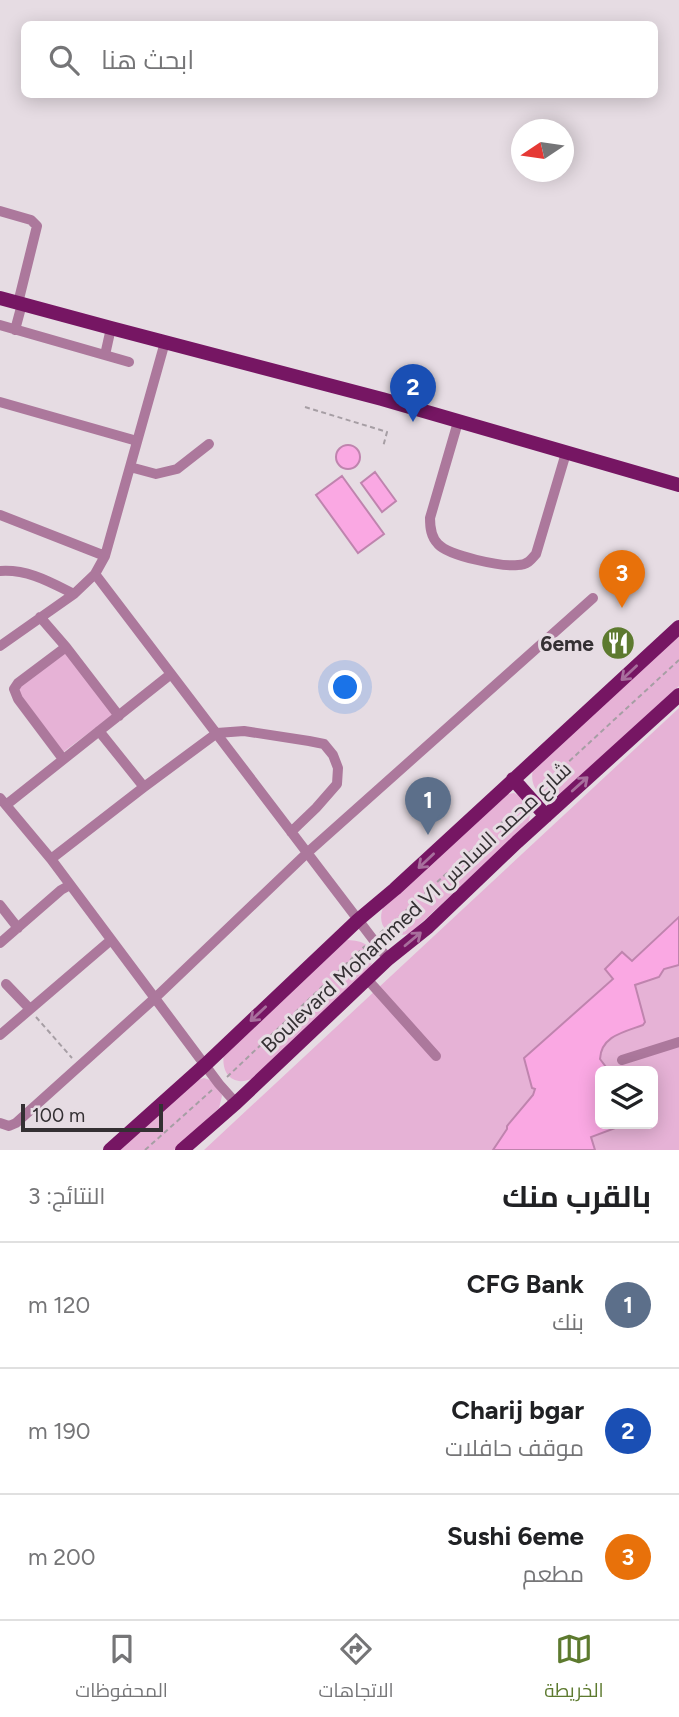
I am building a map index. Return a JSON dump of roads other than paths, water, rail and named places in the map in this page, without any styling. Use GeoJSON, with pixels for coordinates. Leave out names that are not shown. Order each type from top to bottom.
{"type":"FeatureCollection","features":[{"type":"Feature","properties":{"kind":"main road"},"geometry":{"type":"LineString","coordinates":[[0,298],[329,385],[679,485]]}},
{"type":"Feature","properties":{"kind":"main road","name":"Boulevard Mohammed VI شارع محمد السادس"},"geometry":{"type":"LineString","coordinates":[[110,1150],[679,627]]}},
{"type":"Feature","properties":{"kind":"main road","name":"Boulevard Mohammed VI شارع محمد السادس"},"geometry":{"type":"LineString","coordinates":[[182,1150],[679,695]]}},
{"type":"Feature","properties":{"kind":"main road"},"geometry":{"type":"LineString","coordinates":[[513,779],[546,816]]}},
{"type":"Feature","properties":{"kind":"street"},"geometry":{"type":"LineString","coordinates":[[0,211],[31,220],[37,226],[15,330]]}},
{"type":"Feature","properties":{"kind":"street"},"geometry":{"type":"LineString","coordinates":[[0,326],[129,362]]}},
{"type":"Feature","properties":{"kind":"street"},"geometry":{"type":"LineString","coordinates":[[105,355],[111,328]]}},
{"type":"Feature","properties":{"kind":"street"},"geometry":{"type":"LineString","coordinates":[[0,646],[74,594],[95,574],[105,556],[165,342]]}},
{"type":"Feature","properties":{"kind":"street"},"geometry":{"type":"LineString","coordinates":[[0,402],[137,441]]}},
{"type":"Feature","properties":{"kind":"street"},"geometry":{"type":"LineString","coordinates":[[458,422],[430,518],[430,529],[440,547],[471,559],[520,566],[529,562],[536,554],[566,453]]}},
{"type":"Feature","properties":{"kind":"street"},"geometry":{"type":"LineString","coordinates":[[130,467],[156,474],[177,469],[209,444]]}},
{"type":"Feature","properties":{"kind":"street"},"geometry":{"type":"LineString","coordinates":[[0,515],[105,556]]}},
{"type":"Feature","properties":{"kind":"street"},"geometry":{"type":"LineString","coordinates":[[0,571],[18,571],[32,575],[74,594]]}},
{"type":"Feature","properties":{"kind":"street"},"geometry":{"type":"LineString","coordinates":[[95,574],[388,959]]}},
{"type":"Feature","properties":{"kind":"street"},"geometry":{"type":"LineString","coordinates":[[0,1123],[9,1126],[16,1123],[156,998],[307,853],[593,598]]}},
{"type":"Feature","properties":{"kind":"street"},"geometry":{"type":"LineString","coordinates":[[40,617],[119,716]]}},
{"type":"Feature","properties":{"kind":"street"},"geometry":{"type":"LineString","coordinates":[[63,759],[18,699],[14,689],[18,683],[66,647]]}},
{"type":"Feature","properties":{"kind":"street"},"geometry":{"type":"LineString","coordinates":[[172,674],[63,759],[3,801],[51,859],[236,1103]]}},
{"type":"Feature","properties":{"kind":"street"},"geometry":{"type":"LineString","coordinates":[[99,731],[144,787]]}},
{"type":"Feature","properties":{"kind":"street"},"geometry":{"type":"LineString","coordinates":[[51,859],[217,733],[244,731],[309,741],[324,744],[333,755],[338,768],[337,784],[291,832]]}},
{"type":"Feature","properties":{"kind":"street"},"geometry":{"type":"LineString","coordinates":[[0,943],[70,885]]}},
{"type":"Feature","properties":{"kind":"street"},"geometry":{"type":"LineString","coordinates":[[0,905],[18,928]]}},
{"type":"Feature","properties":{"kind":"street"},"geometry":{"type":"LineString","coordinates":[[0,1035],[111,940]]}},
{"type":"Feature","properties":{"kind":"street"},"geometry":{"type":"LineString","coordinates":[[367,979],[436,1056]]}},
{"type":"Feature","properties":{"kind":"street"},"geometry":{"type":"LineString","coordinates":[[5,984],[30,1009]]}},
{"type":"Feature","properties":{"kind":"street"},"geometry":{"type":"LineString","coordinates":[[622,1060],[679,1042]]}},
{"type":"Feature","properties":{"kind":"place","name":"Charij bgar"},"geometry":{"type":"Point","coordinates":[413,422]}},
{"type":"Feature","properties":{"kind":"place","name":"Sushi 6eme"},"geometry":{"type":"Point","coordinates":[622,608]}},
{"type":"Feature","properties":{"kind":"place","name":"6eme"},"geometry":{"type":"Point","coordinates":[618,643]}},
{"type":"Feature","properties":{"kind":"place","name":"CFG Bank"},"geometry":{"type":"Point","coordinates":[428,835]}}]}
